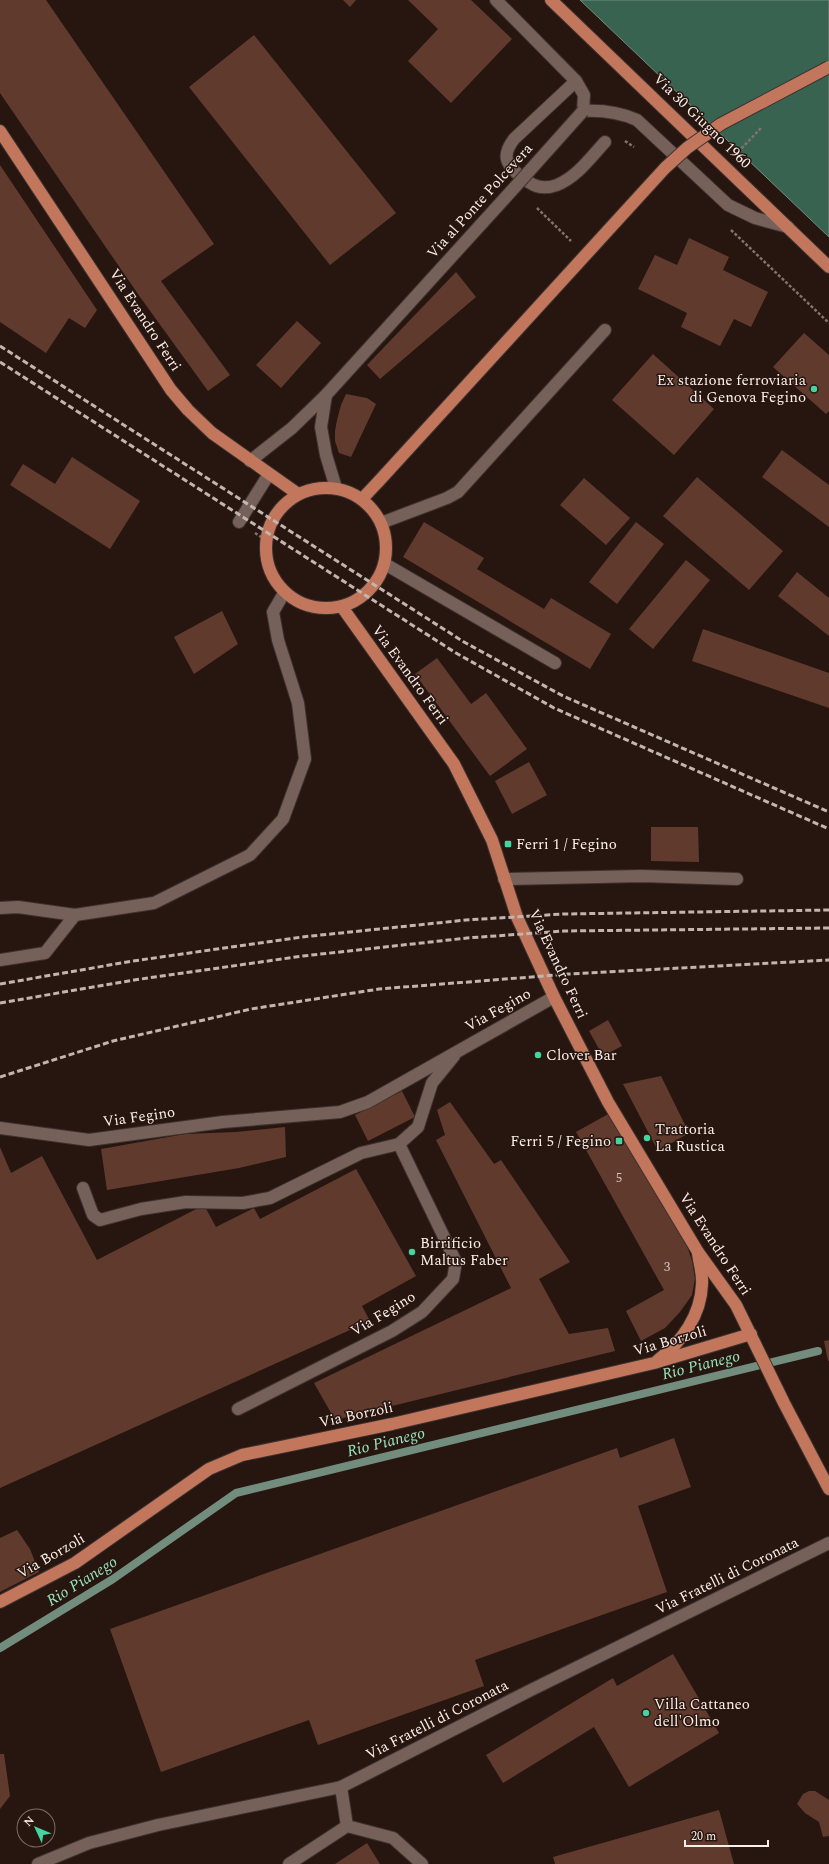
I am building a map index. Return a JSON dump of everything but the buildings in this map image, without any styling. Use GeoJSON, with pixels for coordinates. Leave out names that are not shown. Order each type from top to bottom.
{"type":"FeatureCollection","features":[{"type":"Feature","properties":{"kind":"main road","name":"Via 30 Giugno 1960"},"geometry":{"type":"LineString","coordinates":[[552,0],[829,266]]}},
{"type":"Feature","properties":{"kind":"main road"},"geometry":{"type":"LineString","coordinates":[[362,499],[665,168],[687,148],[721,124],[829,67]]}},
{"type":"Feature","properties":{"kind":"main road","name":"Via Evandro Ferri"},"geometry":{"type":"LineString","coordinates":[[0,131],[171,390],[203,426],[298,494]]}},
{"type":"Feature","properties":{"kind":"main road"},"geometry":{"type":"LineString","coordinates":[[316,488],[336,488],[354,494],[372,508],[382,523],[387,543],[385,564],[376,583],[361,598],[342,607],[321,609],[300,603],[284,592],[273,578],[266,559],[266,540],[271,521],[283,506],[298,494],[316,488]]}},
{"type":"Feature","properties":{"kind":"main road","name":"Via Evandro Ferri"},"geometry":{"type":"LineString","coordinates":[[342,607],[454,764],[492,840],[517,917],[554,997],[608,1102],[698,1252],[736,1305],[784,1403],[829,1489]]}},
{"type":"Feature","properties":{"kind":"main road"},"geometry":{"type":"LineString","coordinates":[[654,1363],[668,1352],[677,1342],[694,1318],[700,1300],[703,1283],[698,1252]]}},
{"type":"Feature","properties":{"kind":"main road","name":"Via Borzoli"},"geometry":{"type":"LineString","coordinates":[[0,1602],[76,1564],[209,1469],[242,1455],[392,1424],[654,1363],[751,1334]]}},
{"type":"Feature","properties":{"kind":"street"},"geometry":{"type":"LineString","coordinates":[[496,0],[576,81],[584,95],[583,111],[606,110],[626,115],[637,120],[728,205],[755,218],[788,227]]}},
{"type":"Feature","properties":{"kind":"street"},"geometry":{"type":"LineString","coordinates":[[576,81],[514,139],[508,148],[506,155],[507,162],[510,167],[534,186],[549,187],[558,185],[576,173],[605,142]]}},
{"type":"Feature","properties":{"kind":"street","name":"Via al Ponte Polcevera"},"geometry":{"type":"LineString","coordinates":[[250,461],[292,428],[326,395],[583,111]]}},
{"type":"Feature","properties":{"kind":"street"},"geometry":{"type":"LineString","coordinates":[[382,523],[447,498],[458,492],[605,330]]}},
{"type":"Feature","properties":{"kind":"street"},"geometry":{"type":"LineString","coordinates":[[326,395],[321,427],[326,455],[336,488]]}},
{"type":"Feature","properties":{"kind":"street"},"geometry":{"type":"LineString","coordinates":[[238,522],[269,474]]}},
{"type":"Feature","properties":{"kind":"street"},"geometry":{"type":"LineString","coordinates":[[385,564],[555,663]]}},
{"type":"Feature","properties":{"kind":"street"},"geometry":{"type":"LineString","coordinates":[[0,908],[18,907],[75,915],[154,903],[250,855],[283,819],[305,759],[298,703],[278,640],[273,612],[284,592]]}},
{"type":"Feature","properties":{"kind":"street"},"geometry":{"type":"LineString","coordinates":[[504,879],[642,876],[737,879]]}},
{"type":"Feature","properties":{"kind":"street"},"geometry":{"type":"LineString","coordinates":[[0,960],[45,953],[75,915]]}},
{"type":"Feature","properties":{"kind":"street","name":"Via Fegino"},"geometry":{"type":"LineString","coordinates":[[0,1128],[89,1140],[223,1122],[340,1112],[368,1102],[554,997]]}},
{"type":"Feature","properties":{"kind":"street","name":"Via Fegino"},"geometry":{"type":"LineString","coordinates":[[238,1409],[392,1331],[422,1312],[453,1279],[456,1262],[399,1144],[418,1127],[432,1084],[458,1051]]}},
{"type":"Feature","properties":{"kind":"street"},"geometry":{"type":"LineString","coordinates":[[83,1188],[93,1215],[100,1220],[141,1209],[186,1202],[243,1203],[270,1198],[361,1153],[399,1144]]}},
{"type":"Feature","properties":{"kind":"street","name":"Via Fratelli di Coronata"},"geometry":{"type":"LineString","coordinates":[[38,1864],[89,1844],[158,1825],[341,1787],[529,1691],[829,1543]]}},
{"type":"Feature","properties":{"kind":"street"},"geometry":{"type":"LineString","coordinates":[[341,1787],[347,1826]]}},
{"type":"Feature","properties":{"kind":"street"},"geometry":{"type":"LineString","coordinates":[[289,1864],[347,1826],[393,1838],[422,1864]]}},
{"type":"Feature","properties":{"kind":"path"},"geometry":{"type":"LineString","coordinates":[[514,187],[586,254]]}},
{"type":"Feature","properties":{"kind":"path"},"geometry":{"type":"LineString","coordinates":[[725,225],[829,323]]}},
{"type":"Feature","properties":{"kind":"shaded area"},"geometry":{"type":"Polygon","coordinates":[[[580,0],[829,0],[829,237],[580,0]]]}},
{"type":"Feature","properties":{"kind":"waterway","name":"Rio Pianego"},"geometry":{"type":"LineString","coordinates":[[0,1648],[113,1579],[236,1493],[818,1351]]}},
{"type":"Feature","properties":{"kind":"railway"},"geometry":{"type":"LineString","coordinates":[[0,346],[464,642],[563,696],[829,812]]}},
{"type":"Feature","properties":{"kind":"railway"},"geometry":{"type":"LineString","coordinates":[[0,362],[456,653],[554,708],[829,829]]}},
{"type":"Feature","properties":{"kind":"railway"},"geometry":{"type":"LineString","coordinates":[[0,984],[133,961],[302,937],[466,920],[563,914],[829,910]]}},
{"type":"Feature","properties":{"kind":"railway"},"geometry":{"type":"LineString","coordinates":[[0,1003],[134,980],[303,956],[467,938],[564,931],[829,928]]}},
{"type":"Feature","properties":{"kind":"railway"},"geometry":{"type":"LineString","coordinates":[[0,1077],[113,1041],[251,1009],[379,989],[569,974],[829,960]]}},
{"type":"Feature","properties":{"kind":"place","name":"Ex stazione ferroviaria di Genova Fegino"},"geometry":{"type":"Point","coordinates":[814,389]}},
{"type":"Feature","properties":{"kind":"place","name":"Ferri 1 / Fegino"},"geometry":{"type":"Point","coordinates":[508,844]}},
{"type":"Feature","properties":{"kind":"place","name":"Clover Bar"},"geometry":{"type":"Point","coordinates":[538,1055]}},
{"type":"Feature","properties":{"kind":"place","name":"Trattoria La Rustica"},"geometry":{"type":"Point","coordinates":[647,1138]}},
{"type":"Feature","properties":{"kind":"place","name":"Ferri 5 / Fegino"},"geometry":{"type":"Point","coordinates":[619,1141]}},
{"type":"Feature","properties":{"kind":"place","name":"Birrificio Maltus Faber"},"geometry":{"type":"Point","coordinates":[412,1252]}},
{"type":"Feature","properties":{"kind":"place","name":"Villa Cattaneo dell'Olmo"},"geometry":{"type":"Point","coordinates":[646,1713]}}]}
